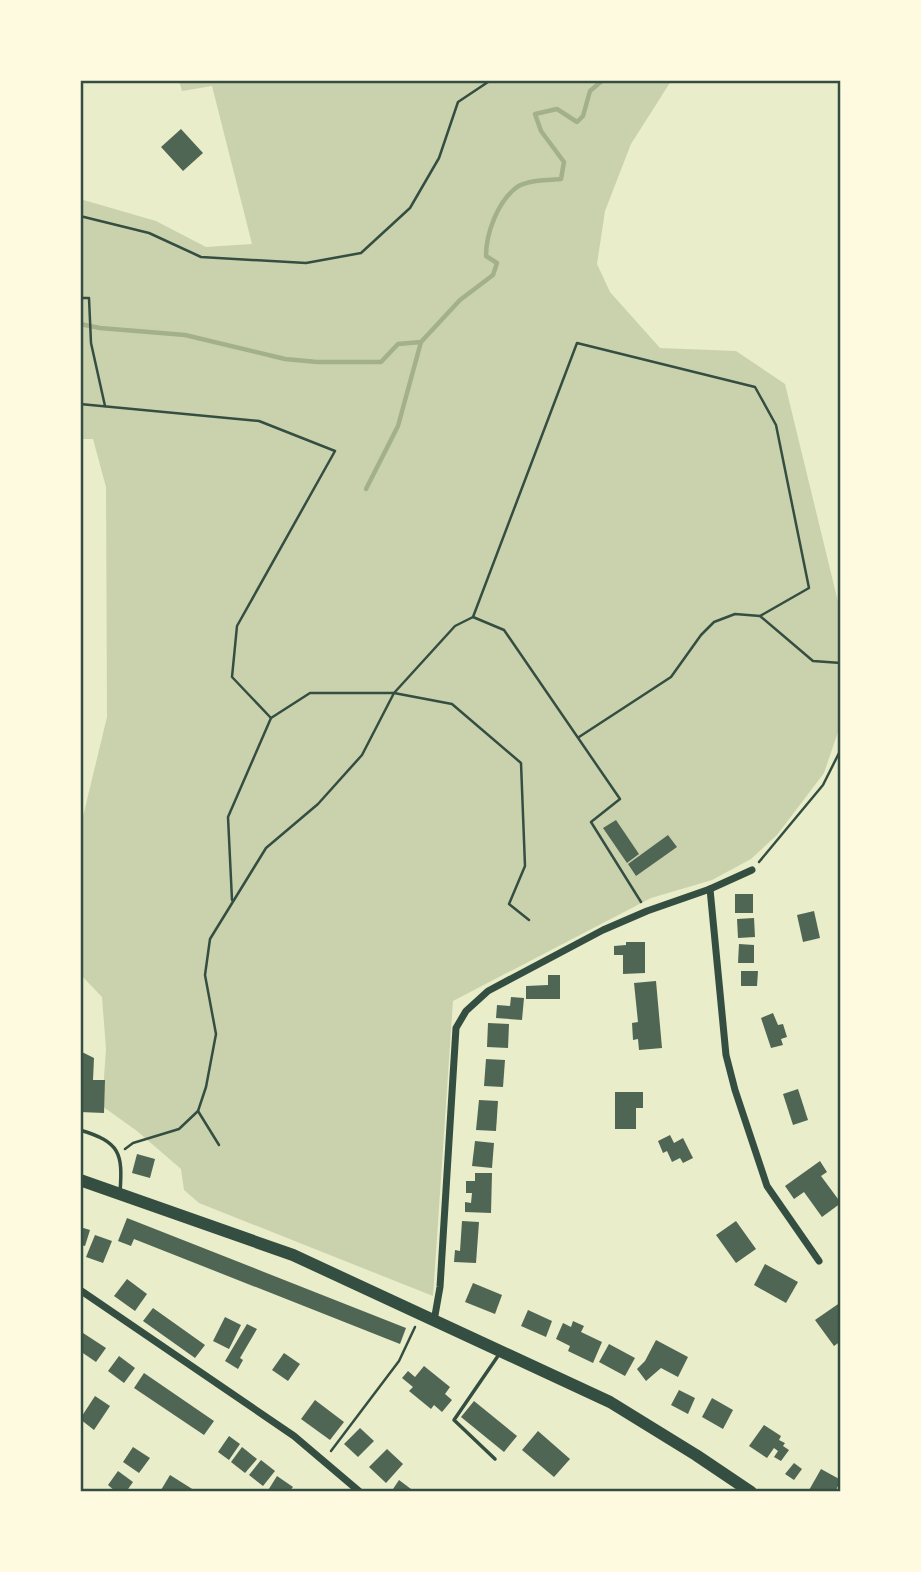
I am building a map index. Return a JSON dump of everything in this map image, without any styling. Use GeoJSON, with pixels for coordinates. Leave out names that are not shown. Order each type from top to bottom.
{"type":"FeatureCollection","features":[{"type":"Feature","properties":{"kind":"highway"},"geometry":{"type":"LineString","coordinates":[[80,1180],[293,1255],[610,1402],[751,1492]]}},
{"type":"Feature","properties":{"kind":"street"},"geometry":{"type":"LineString","coordinates":[[434,1321],[440,1287],[456,1028],[466,1011],[488,991],[603,930],[752,870]]}},
{"type":"Feature","properties":{"kind":"street"},"geometry":{"type":"LineString","coordinates":[[710,889],[726,1055],[735,1090],[767,1186],[819,1261]]}},
{"type":"Feature","properties":{"kind":"street"},"geometry":{"type":"LineString","coordinates":[[80,1290],[294,1436],[360,1492]]}},
{"type":"Feature","properties":{"kind":"lane"},"geometry":{"type":"LineString","coordinates":[[80,1130],[109,1142],[119,1153],[119,1194]]}},
{"type":"Feature","properties":{"kind":"lane"},"geometry":{"type":"LineString","coordinates":[[495,1459],[454,1420],[501,1352]]}},
{"type":"Feature","properties":{"kind":"path"},"geometry":{"type":"LineString","coordinates":[[80,216],[149,233],[201,257],[306,263],[361,253],[410,208],[439,158],[458,102],[491,80]]}},
{"type":"Feature","properties":{"kind":"path"},"geometry":{"type":"LineString","coordinates":[[80,298],[89,298],[92,342],[105,406]]}},
{"type":"Feature","properties":{"kind":"path"},"geometry":{"type":"LineString","coordinates":[[119,1153],[133,1143],[178,1129],[198,1111],[206,1087],[216,1034],[205,975],[211,939],[265,848],[318,804],[362,755],[394,693],[455,626],[473,617],[577,343],[755,387],[776,425],[809,588],[760,617]]}},
{"type":"Feature","properties":{"kind":"path"},"geometry":{"type":"LineString","coordinates":[[80,404],[259,421],[335,451],[237,626],[232,677],[271,718]]}},
{"type":"Feature","properties":{"kind":"path"},"geometry":{"type":"LineString","coordinates":[[579,737],[671,677],[701,635],[714,622],[735,614],[760,617],[813,661],[841,663]]}},
{"type":"Feature","properties":{"kind":"path"},"geometry":{"type":"LineString","coordinates":[[473,617],[504,630],[620,799],[592,822],[647,911]]}},
{"type":"Feature","properties":{"kind":"path"},"geometry":{"type":"LineString","coordinates":[[232,901],[228,817],[271,718],[310,693],[394,693],[452,704],[521,763],[525,866],[509,904],[529,920]]}},
{"type":"Feature","properties":{"kind":"path"},"geometry":{"type":"LineString","coordinates":[[752,870],[823,785],[841,749]]}},
{"type":"Feature","properties":{"kind":"path"},"geometry":{"type":"LineString","coordinates":[[198,1111],[219,1145]]}},
{"type":"Feature","properties":{"kind":"path"},"geometry":{"type":"LineString","coordinates":[[323,1461],[399,1361],[421,1315]]}},
{"type":"Feature","properties":{"kind":"green space"},"geometry":{"type":"Polygon","coordinates":[[[179,81],[671,81],[631,144],[605,211],[597,264],[610,292],[660,348],[736,351],[785,384],[840,610],[840,726],[824,773],[777,835],[751,859],[712,880],[651,898],[453,1001],[433,1296],[199,1203],[184,1190],[181,1169],[137,1131],[102,1106],[106,1049],[102,997],[81,975],[80,829],[107,717],[106,487],[93,439],[81,439],[80,199],[156,221],[206,247],[252,244],[212,86],[182,91],[179,81]]]}},
{"type":"Feature","properties":{"kind":"building"},"geometry":{"type":"Polygon","coordinates":[[[181,129],[203,153],[183,171],[161,147],[181,129]]]}},
{"type":"Feature","properties":{"kind":"building"},"geometry":{"type":"Polygon","coordinates":[[[616,820],[639,854],[627,863],[603,828],[616,820]]]}},
{"type":"Feature","properties":{"kind":"building"},"geometry":{"type":"Polygon","coordinates":[[[668,835],[677,847],[636,876],[628,864],[668,835]]]}},
{"type":"Feature","properties":{"kind":"building"},"geometry":{"type":"Polygon","coordinates":[[[735,894],[753,894],[753,913],[735,913],[735,894]]]}},
{"type":"Feature","properties":{"kind":"building"},"geometry":{"type":"Polygon","coordinates":[[[814,911],[820,938],[803,942],[797,915],[814,911]]]}},
{"type":"Feature","properties":{"kind":"building"},"geometry":{"type":"Polygon","coordinates":[[[754,918],[755,937],[738,938],[737,919],[754,918]]]}},
{"type":"Feature","properties":{"kind":"building"},"geometry":{"type":"Polygon","coordinates":[[[626,942],[645,942],[645,973],[623,974],[623,955],[614,955],[614,946],[626,945],[626,942]]]}},
{"type":"Feature","properties":{"kind":"building"},"geometry":{"type":"Polygon","coordinates":[[[739,944],[754,945],[754,963],[738,963],[739,944]]]}},
{"type":"Feature","properties":{"kind":"building"},"geometry":{"type":"Polygon","coordinates":[[[741,971],[758,971],[757,986],[741,986],[741,971]]]}},
{"type":"Feature","properties":{"kind":"building"},"geometry":{"type":"Polygon","coordinates":[[[548,975],[560,975],[560,999],[526,999],[526,986],[548,985],[548,975]]]}},
{"type":"Feature","properties":{"kind":"building"},"geometry":{"type":"Polygon","coordinates":[[[656,981],[662,1048],[639,1050],[638,1039],[633,1040],[632,1023],[638,1022],[634,983],[656,981]]]}},
{"type":"Feature","properties":{"kind":"building"},"geometry":{"type":"Polygon","coordinates":[[[511,997],[524,998],[522,1020],[496,1018],[497,1005],[510,1006],[511,997]]]}},
{"type":"Feature","properties":{"kind":"building"},"geometry":{"type":"Polygon","coordinates":[[[773,1013],[778,1025],[783,1024],[787,1037],[781,1039],[783,1045],[771,1048],[761,1018],[773,1013]]]}},
{"type":"Feature","properties":{"kind":"building"},"geometry":{"type":"Polygon","coordinates":[[[488,1023],[509,1024],[508,1048],[487,1047],[488,1023]]]}},
{"type":"Feature","properties":{"kind":"building"},"geometry":{"type":"Polygon","coordinates":[[[80,1051],[94,1058],[93,1080],[105,1080],[104,1113],[80,1112],[80,1051]]]}},
{"type":"Feature","properties":{"kind":"building"},"geometry":{"type":"Polygon","coordinates":[[[486,1059],[505,1060],[503,1087],[484,1086],[486,1059]]]}},
{"type":"Feature","properties":{"kind":"building"},"geometry":{"type":"Polygon","coordinates":[[[798,1089],[808,1120],[793,1125],[783,1094],[798,1089]]]}},
{"type":"Feature","properties":{"kind":"building"},"geometry":{"type":"Polygon","coordinates":[[[615,1092],[643,1092],[643,1108],[636,1108],[636,1129],[615,1129],[615,1092]]]}},
{"type":"Feature","properties":{"kind":"building"},"geometry":{"type":"Polygon","coordinates":[[[479,1100],[498,1101],[496,1131],[476,1130],[479,1100]]]}},
{"type":"Feature","properties":{"kind":"building"},"geometry":{"type":"Polygon","coordinates":[[[670,1135],[674,1143],[683,1138],[693,1158],[683,1163],[680,1158],[672,1162],[667,1151],[663,1153],[658,1141],[670,1135]]]}},
{"type":"Feature","properties":{"kind":"building"},"geometry":{"type":"Polygon","coordinates":[[[475,1141],[494,1143],[492,1168],[472,1166],[475,1141]]]}},
{"type":"Feature","properties":{"kind":"building"},"geometry":{"type":"Polygon","coordinates":[[[137,1154],[155,1159],[150,1178],[132,1173],[137,1154]]]}},
{"type":"Feature","properties":{"kind":"building"},"geometry":{"type":"Polygon","coordinates":[[[820,1161],[827,1172],[821,1176],[841,1203],[822,1217],[804,1192],[794,1199],[785,1186],[820,1161]]]}},
{"type":"Feature","properties":{"kind":"building"},"geometry":{"type":"Polygon","coordinates":[[[475,1173],[492,1173],[491,1213],[465,1212],[465,1202],[471,1203],[472,1193],[466,1193],[466,1181],[475,1181],[475,1173]]]}},
{"type":"Feature","properties":{"kind":"building"},"geometry":{"type":"Polygon","coordinates":[[[127,1218],[406,1328],[400,1344],[134,1239],[131,1246],[118,1241],[127,1218]]]}},
{"type":"Feature","properties":{"kind":"building"},"geometry":{"type":"Polygon","coordinates":[[[462,1221],[479,1222],[476,1263],[454,1262],[455,1250],[460,1251],[462,1221]]]}},
{"type":"Feature","properties":{"kind":"building"},"geometry":{"type":"Polygon","coordinates":[[[736,1221],[756,1249],[736,1263],[716,1235],[736,1221]]]}},
{"type":"Feature","properties":{"kind":"building"},"geometry":{"type":"Polygon","coordinates":[[[80,1227],[90,1230],[85,1246],[80,1245],[80,1227]]]}},
{"type":"Feature","properties":{"kind":"building"},"geometry":{"type":"Polygon","coordinates":[[[95,1235],[112,1241],[103,1263],[86,1257],[95,1235]]]}},
{"type":"Feature","properties":{"kind":"building"},"geometry":{"type":"Polygon","coordinates":[[[765,1264],[798,1282],[786,1303],[754,1285],[765,1264]]]}},
{"type":"Feature","properties":{"kind":"building"},"geometry":{"type":"Polygon","coordinates":[[[127,1279],[147,1294],[135,1311],[114,1296],[127,1279]]]}},
{"type":"Feature","properties":{"kind":"building"},"geometry":{"type":"Polygon","coordinates":[[[473,1283],[502,1295],[495,1314],[465,1302],[473,1283]]]}},
{"type":"Feature","properties":{"kind":"building"},"geometry":{"type":"Polygon","coordinates":[[[841,1302],[841,1341],[834,1346],[815,1320],[841,1302]]]}},
{"type":"Feature","properties":{"kind":"building"},"geometry":{"type":"Polygon","coordinates":[[[153,1308],[205,1345],[195,1358],[143,1321],[153,1308]]]}},
{"type":"Feature","properties":{"kind":"building"},"geometry":{"type":"Polygon","coordinates":[[[528,1310],[552,1321],[546,1337],[521,1326],[528,1310]]]}},
{"type":"Feature","properties":{"kind":"building"},"geometry":{"type":"Polygon","coordinates":[[[225,1317],[241,1325],[229,1349],[213,1341],[225,1317]]]}},
{"type":"Feature","properties":{"kind":"building"},"geometry":{"type":"Polygon","coordinates":[[[573,1321],[584,1326],[581,1332],[602,1342],[593,1363],[568,1351],[570,1346],[556,1339],[563,1323],[571,1327],[573,1321]]]}},
{"type":"Feature","properties":{"kind":"building"},"geometry":{"type":"Polygon","coordinates":[[[247,1324],[257,1329],[240,1358],[243,1360],[238,1369],[225,1361],[247,1324]]]}},
{"type":"Feature","properties":{"kind":"building"},"geometry":{"type":"Polygon","coordinates":[[[80,1331],[106,1348],[96,1362],[80,1351],[80,1331]]]}},
{"type":"Feature","properties":{"kind":"building"},"geometry":{"type":"Polygon","coordinates":[[[656,1340],[688,1357],[678,1377],[661,1368],[646,1381],[637,1369],[645,1361],[656,1340]]]}},
{"type":"Feature","properties":{"kind":"building"},"geometry":{"type":"Polygon","coordinates":[[[609,1344],[635,1358],[625,1376],[599,1362],[609,1344]]]}},
{"type":"Feature","properties":{"kind":"building"},"geometry":{"type":"Polygon","coordinates":[[[284,1353],[300,1364],[288,1381],[272,1370],[284,1353]]]}},
{"type":"Feature","properties":{"kind":"building"},"geometry":{"type":"Polygon","coordinates":[[[119,1356],[135,1368],[124,1383],[108,1371],[119,1356]]]}},
{"type":"Feature","properties":{"kind":"building"},"geometry":{"type":"Polygon","coordinates":[[[424,1366],[450,1387],[445,1394],[452,1400],[442,1412],[434,1405],[431,1409],[409,1391],[413,1387],[402,1378],[408,1371],[415,1377],[424,1366]]]}},
{"type":"Feature","properties":{"kind":"building"},"geometry":{"type":"Polygon","coordinates":[[[144,1373],[214,1421],[204,1435],[134,1388],[144,1373]]]}},
{"type":"Feature","properties":{"kind":"building"},"geometry":{"type":"Polygon","coordinates":[[[679,1390],[695,1398],[688,1414],[671,1405],[679,1390]]]}},
{"type":"Feature","properties":{"kind":"building"},"geometry":{"type":"Polygon","coordinates":[[[95,1396],[110,1406],[94,1430],[80,1419],[95,1396]]]}},
{"type":"Feature","properties":{"kind":"building"},"geometry":{"type":"Polygon","coordinates":[[[712,1398],[733,1410],[723,1429],[702,1417],[712,1398]]]}},
{"type":"Feature","properties":{"kind":"building"},"geometry":{"type":"Polygon","coordinates":[[[315,1400],[344,1422],[330,1440],[301,1419],[315,1400]]]}},
{"type":"Feature","properties":{"kind":"building"},"geometry":{"type":"Polygon","coordinates":[[[474,1401],[517,1436],[504,1452],[461,1417],[474,1401]]]}},
{"type":"Feature","properties":{"kind":"building"},"geometry":{"type":"Polygon","coordinates":[[[764,1425],[781,1436],[779,1440],[785,1443],[783,1446],[789,1450],[781,1461],[774,1457],[778,1451],[774,1448],[767,1458],[749,1446],[764,1425]]]}},
{"type":"Feature","properties":{"kind":"building"},"geometry":{"type":"Polygon","coordinates":[[[360,1428],[374,1441],[358,1457],[344,1444],[360,1428]]]}},
{"type":"Feature","properties":{"kind":"building"},"geometry":{"type":"Polygon","coordinates":[[[538,1431],[570,1459],[554,1477],[522,1450],[538,1431]]]}},
{"type":"Feature","properties":{"kind":"building"},"geometry":{"type":"Polygon","coordinates":[[[229,1436],[240,1444],[229,1460],[218,1452],[229,1436]]]}},
{"type":"Feature","properties":{"kind":"building"},"geometry":{"type":"Polygon","coordinates":[[[133,1447],[150,1458],[139,1473],[123,1462],[133,1447]]]}},
{"type":"Feature","properties":{"kind":"building"},"geometry":{"type":"Polygon","coordinates":[[[242,1447],[257,1459],[245,1473],[231,1462],[242,1447]]]}},
{"type":"Feature","properties":{"kind":"building"},"geometry":{"type":"Polygon","coordinates":[[[387,1449],[403,1464],[386,1483],[369,1467],[387,1449]]]}},
{"type":"Feature","properties":{"kind":"building"},"geometry":{"type":"Polygon","coordinates":[[[261,1460],[275,1471],[263,1486],[249,1475],[261,1460]]]}},
{"type":"Feature","properties":{"kind":"building"},"geometry":{"type":"Polygon","coordinates":[[[794,1463],[802,1469],[794,1480],[785,1474],[794,1463]]]}},
{"type":"Feature","properties":{"kind":"building"},"geometry":{"type":"Polygon","coordinates":[[[821,1469],[841,1480],[835,1492],[808,1492],[821,1469]]]}},
{"type":"Feature","properties":{"kind":"building"},"geometry":{"type":"Polygon","coordinates":[[[118,1471],[133,1482],[126,1492],[116,1492],[108,1485],[118,1471]]]}},
{"type":"Feature","properties":{"kind":"building"},"geometry":{"type":"Polygon","coordinates":[[[170,1475],[197,1492],[163,1492],[161,1490],[170,1475]]]}},
{"type":"Feature","properties":{"kind":"building"},"geometry":{"type":"Polygon","coordinates":[[[277,1476],[293,1487],[289,1492],[267,1492],[277,1476]]]}},
{"type":"Feature","properties":{"kind":"building"},"geometry":{"type":"Polygon","coordinates":[[[399,1480],[415,1492],[391,1492],[399,1480]]]}},
{"type":"Feature","properties":{"kind":"waterway"},"geometry":{"type":"LineString","coordinates":[[80,324],[185,335],[285,359],[381,362],[398,344],[421,342],[460,300],[493,275],[497,263],[486,256],[487,247],[494,218],[504,200],[522,185],[561,179],[564,162],[541,131],[535,114],[557,109],[577,122],[583,116],[590,91],[603,80]]}},
{"type":"Feature","properties":{"kind":"waterway"},"geometry":{"type":"LineString","coordinates":[[366,489],[398,426],[421,342]]}}]}
